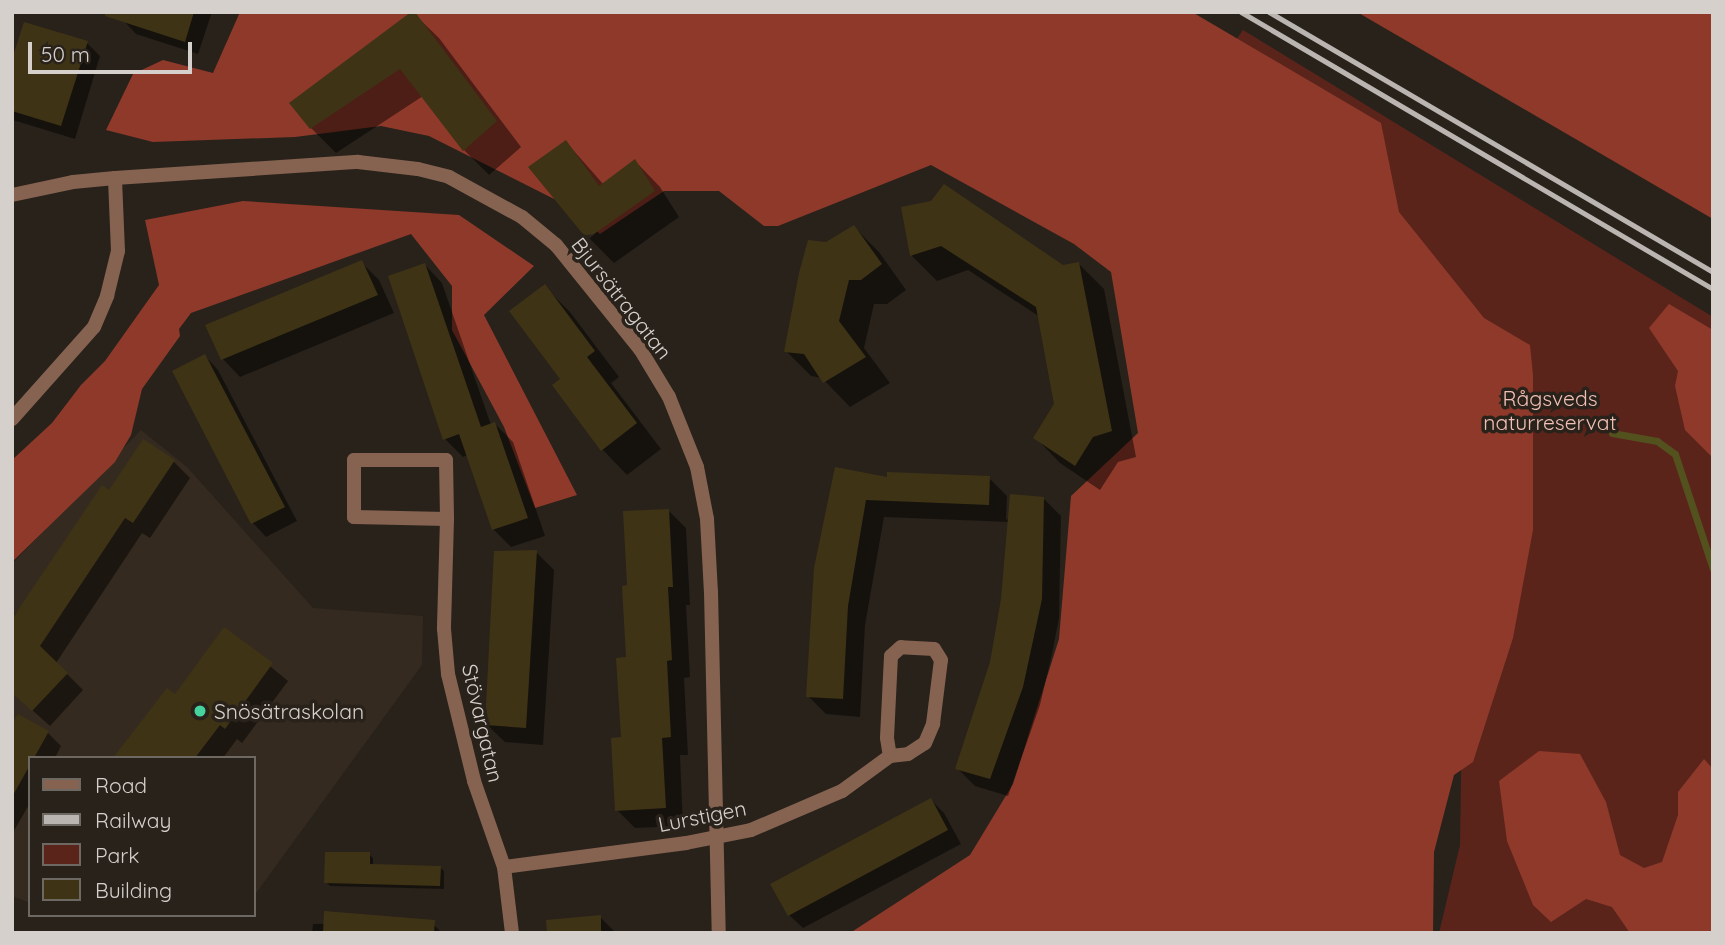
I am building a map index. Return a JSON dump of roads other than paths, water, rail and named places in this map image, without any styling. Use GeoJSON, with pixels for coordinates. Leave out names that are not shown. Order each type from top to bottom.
{"type":"FeatureCollection","features":[{"type":"Feature","properties":{"kind":"street","name":"Bjursätragatan"},"geometry":{"type":"LineString","coordinates":[[12,195],[73,182],[358,162],[418,169],[449,177],[479,191],[522,217],[556,245],[640,349],[669,397],[697,467],[707,519],[719,933]]}},
{"type":"Feature","properties":{"kind":"street"},"geometry":{"type":"LineString","coordinates":[[12,419],[94,327],[99,317],[118,251],[115,178]]}},
{"type":"Feature","properties":{"kind":"street","name":"Stövargatan"},"geometry":{"type":"LineString","coordinates":[[447,519],[354,517],[354,460],[446,460],[447,519],[444,629],[448,674],[474,781],[504,867],[512,933]]}},
{"type":"Feature","properties":{"kind":"street","name":"Lurstigen"},"geometry":{"type":"LineString","coordinates":[[504,867],[751,830],[842,791],[890,757],[908,754],[925,743],[933,724],[941,660],[934,649],[901,647],[891,656],[887,738],[890,757]]}},
{"type":"Feature","properties":{"kind":"waterway"},"geometry":{"type":"LineString","coordinates":[[1612,433],[1657,441],[1675,454],[1713,569]]}},
{"type":"Feature","properties":{"kind":"railway"},"geometry":{"type":"LineString","coordinates":[[1241,12],[1713,289]]}},
{"type":"Feature","properties":{"kind":"railway"},"geometry":{"type":"LineString","coordinates":[[1269,12],[1713,272]]}},
{"type":"Feature","properties":{"kind":"place","name":"Snösätraskolan"},"geometry":{"type":"Point","coordinates":[200,711]}},
{"type":"Feature","properties":{"kind":"park label","name":"Rågsveds naturreservat"},"geometry":{"type":"Point","coordinates":[1550,410]}}]}
